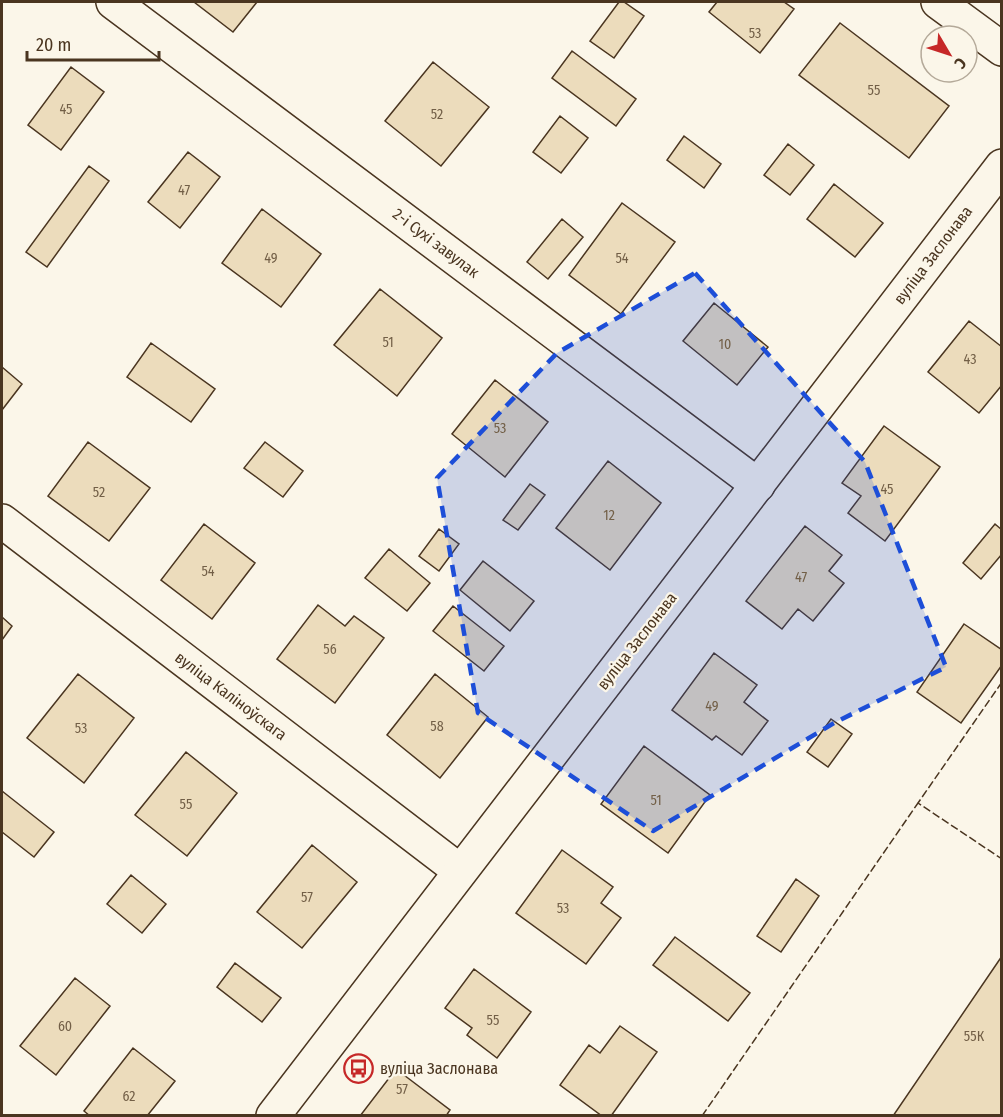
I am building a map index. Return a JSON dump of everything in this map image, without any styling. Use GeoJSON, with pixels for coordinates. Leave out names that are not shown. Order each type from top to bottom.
{"type":"FeatureCollection","features":[{"type":"Feature","properties":{"kind":"street","name":"2-і Сухі завулак"},"geometry":{"type":"LineString","coordinates":[[113,2],[758,485]]}},
{"type":"Feature","properties":{"kind":"street"},"geometry":{"type":"LineString","coordinates":[[938,2],[1002,49]]}},
{"type":"Feature","properties":{"kind":"street","name":"вуліца Заслонава"},"geometry":{"type":"LineString","coordinates":[[273,1116],[1002,166]]}},
{"type":"Feature","properties":{"kind":"street","name":"вуліца Каліноўскага"},"geometry":{"type":"LineString","coordinates":[[2,521],[460,871]]}},
{"type":"Feature","properties":{"kind":"highlighted area"},"geometry":{"type":"Polygon","coordinates":[[[695,273],[865,462],[946,667],[834,723],[653,831],[478,713],[437,478],[557,353],[695,273]]]}},
{"type":"Feature","properties":{"kind":"building"},"geometry":{"type":"Polygon","coordinates":[[[194,2],[257,2],[233,32],[194,2]]]}},
{"type":"Feature","properties":{"kind":"building"},"geometry":{"type":"Polygon","coordinates":[[[619,2],[624,2],[644,16],[614,58],[590,41],[619,2]]]}},
{"type":"Feature","properties":{"kind":"building"},"geometry":{"type":"Polygon","coordinates":[[[717,2],[784,2],[794,9],[760,53],[709,12],[717,2]]]}},
{"type":"Feature","properties":{"kind":"building"},"geometry":{"type":"Polygon","coordinates":[[[840,23],[949,106],[909,158],[799,75],[840,23]]]}},
{"type":"Feature","properties":{"kind":"building"},"geometry":{"type":"Polygon","coordinates":[[[572,51],[636,99],[616,126],[552,78],[572,51]]]}},
{"type":"Feature","properties":{"kind":"building"},"geometry":{"type":"Polygon","coordinates":[[[433,62],[489,107],[441,166],[385,121],[433,62]]]}},
{"type":"Feature","properties":{"kind":"building"},"geometry":{"type":"Polygon","coordinates":[[[71,67],[104,92],[61,150],[28,125],[71,67]]]}},
{"type":"Feature","properties":{"kind":"building"},"geometry":{"type":"Polygon","coordinates":[[[560,116],[588,138],[561,173],[533,152],[560,116]]]}},
{"type":"Feature","properties":{"kind":"building"},"geometry":{"type":"Polygon","coordinates":[[[684,136],[721,164],[704,188],[667,160],[684,136]]]}},
{"type":"Feature","properties":{"kind":"building"},"geometry":{"type":"Polygon","coordinates":[[[788,144],[814,165],[790,195],[764,175],[788,144]]]}},
{"type":"Feature","properties":{"kind":"building"},"geometry":{"type":"Polygon","coordinates":[[[188,152],[220,177],[180,228],[148,202],[188,152]]]}},
{"type":"Feature","properties":{"kind":"building"},"geometry":{"type":"Polygon","coordinates":[[[89,166],[109,181],[47,267],[26,252],[89,166]]]}},
{"type":"Feature","properties":{"kind":"building"},"geometry":{"type":"Polygon","coordinates":[[[834,184],[883,223],[855,257],[807,219],[834,184]]]}},
{"type":"Feature","properties":{"kind":"building"},"geometry":{"type":"Polygon","coordinates":[[[622,203],[675,242],[621,314],[569,275],[622,203]]]}},
{"type":"Feature","properties":{"kind":"building"},"geometry":{"type":"Polygon","coordinates":[[[262,209],[321,254],[281,307],[222,263],[262,209]]]}},
{"type":"Feature","properties":{"kind":"building"},"geometry":{"type":"Polygon","coordinates":[[[562,219],[583,237],[548,279],[527,262],[562,219]]]}},
{"type":"Feature","properties":{"kind":"building"},"geometry":{"type":"Polygon","coordinates":[[[380,289],[442,338],[397,396],[334,345],[380,289]]]}},
{"type":"Feature","properties":{"kind":"building"},"geometry":{"type":"Polygon","coordinates":[[[714,303],[768,347],[737,385],[683,341],[714,303]]]}},
{"type":"Feature","properties":{"kind":"building"},"geometry":{"type":"Polygon","coordinates":[[[969,321],[1002,347],[1002,385],[979,413],[928,372],[969,321]]]}},
{"type":"Feature","properties":{"kind":"building"},"geometry":{"type":"Polygon","coordinates":[[[151,343],[215,389],[191,422],[127,377],[151,343]]]}},
{"type":"Feature","properties":{"kind":"building"},"geometry":{"type":"Polygon","coordinates":[[[2,367],[22,384],[2,410],[2,367]]]}},
{"type":"Feature","properties":{"kind":"building"},"geometry":{"type":"Polygon","coordinates":[[[495,380],[548,422],[505,477],[452,434],[495,380]]]}},
{"type":"Feature","properties":{"kind":"building"},"geometry":{"type":"Polygon","coordinates":[[[884,426],[940,467],[885,541],[848,513],[861,496],[842,483],[884,426]]]}},
{"type":"Feature","properties":{"kind":"building"},"geometry":{"type":"Polygon","coordinates":[[[88,442],[150,488],[109,541],[48,496],[88,442]]]}},
{"type":"Feature","properties":{"kind":"building"},"geometry":{"type":"Polygon","coordinates":[[[265,442],[303,471],[283,497],[244,468],[265,442]]]}},
{"type":"Feature","properties":{"kind":"building"},"geometry":{"type":"Polygon","coordinates":[[[608,461],[661,503],[610,570],[556,528],[608,461]]]}},
{"type":"Feature","properties":{"kind":"building"},"geometry":{"type":"Polygon","coordinates":[[[530,484],[545,495],[518,530],[503,520],[530,484]]]}},
{"type":"Feature","properties":{"kind":"building"},"geometry":{"type":"Polygon","coordinates":[[[204,524],[255,563],[212,619],[161,580],[204,524]]]}},
{"type":"Feature","properties":{"kind":"building"},"geometry":{"type":"Polygon","coordinates":[[[995,524],[1002,530],[1002,554],[981,579],[963,563],[995,524]]]}},
{"type":"Feature","properties":{"kind":"building"},"geometry":{"type":"Polygon","coordinates":[[[805,526],[842,555],[829,571],[844,583],[813,621],[798,609],[782,629],[746,601],[805,526]]]}},
{"type":"Feature","properties":{"kind":"building"},"geometry":{"type":"Polygon","coordinates":[[[439,529],[459,544],[439,571],[419,556],[439,529]]]}},
{"type":"Feature","properties":{"kind":"building"},"geometry":{"type":"Polygon","coordinates":[[[389,549],[430,583],[407,611],[365,578],[389,549]]]}},
{"type":"Feature","properties":{"kind":"building"},"geometry":{"type":"Polygon","coordinates":[[[483,561],[534,601],[510,631],[460,590],[483,561]]]}},
{"type":"Feature","properties":{"kind":"building"},"geometry":{"type":"Polygon","coordinates":[[[318,605],[345,626],[354,616],[384,638],[335,703],[277,659],[318,605]]]}},
{"type":"Feature","properties":{"kind":"building"},"geometry":{"type":"Polygon","coordinates":[[[453,606],[504,646],[484,671],[433,631],[453,606]]]}},
{"type":"Feature","properties":{"kind":"building"},"geometry":{"type":"Polygon","coordinates":[[[2,617],[12,626],[2,640],[2,617]]]}},
{"type":"Feature","properties":{"kind":"building"},"geometry":{"type":"Polygon","coordinates":[[[964,624],[1002,650],[1002,665],[961,723],[917,692],[964,624]]]}},
{"type":"Feature","properties":{"kind":"building"},"geometry":{"type":"Polygon","coordinates":[[[714,653],[757,685],[744,702],[768,721],[742,755],[716,736],[712,740],[672,710],[714,653]]]}},
{"type":"Feature","properties":{"kind":"building"},"geometry":{"type":"Polygon","coordinates":[[[78,674],[134,718],[84,783],[27,738],[78,674]]]}},
{"type":"Feature","properties":{"kind":"building"},"geometry":{"type":"Polygon","coordinates":[[[435,674],[488,717],[440,778],[387,735],[435,674]]]}},
{"type":"Feature","properties":{"kind":"building"},"geometry":{"type":"Polygon","coordinates":[[[831,719],[852,734],[828,767],[807,752],[831,719]]]}},
{"type":"Feature","properties":{"kind":"building"},"geometry":{"type":"Polygon","coordinates":[[[644,746],[710,795],[668,853],[601,804],[644,746]]]}},
{"type":"Feature","properties":{"kind":"building"},"geometry":{"type":"Polygon","coordinates":[[[186,752],[237,793],[187,856],[135,815],[186,752]]]}},
{"type":"Feature","properties":{"kind":"building"},"geometry":{"type":"Polygon","coordinates":[[[2,791],[54,832],[34,857],[2,832],[2,791]]]}},
{"type":"Feature","properties":{"kind":"building"},"geometry":{"type":"Polygon","coordinates":[[[312,845],[357,882],[302,948],[257,912],[312,845]]]}},
{"type":"Feature","properties":{"kind":"building"},"geometry":{"type":"Polygon","coordinates":[[[562,850],[613,887],[601,903],[621,918],[586,964],[516,913],[562,850]]]}},
{"type":"Feature","properties":{"kind":"building"},"geometry":{"type":"Polygon","coordinates":[[[131,875],[166,904],[142,933],[107,904],[131,875]]]}},
{"type":"Feature","properties":{"kind":"building"},"geometry":{"type":"Polygon","coordinates":[[[796,879],[819,896],[781,952],[757,936],[796,879]]]}},
{"type":"Feature","properties":{"kind":"building"},"geometry":{"type":"Polygon","coordinates":[[[675,937],[750,993],[728,1021],[653,965],[675,937]]]}},
{"type":"Feature","properties":{"kind":"building"},"geometry":{"type":"Polygon","coordinates":[[[1002,956],[1002,1116],[893,1116],[1002,956]]]}},
{"type":"Feature","properties":{"kind":"building"},"geometry":{"type":"Polygon","coordinates":[[[235,963],[281,998],[262,1022],[217,987],[235,963]]]}},
{"type":"Feature","properties":{"kind":"building"},"geometry":{"type":"Polygon","coordinates":[[[474,969],[531,1012],[497,1058],[467,1035],[472,1028],[445,1008],[474,969]]]}},
{"type":"Feature","properties":{"kind":"building"},"geometry":{"type":"Polygon","coordinates":[[[75,978],[110,1006],[56,1075],[20,1046],[75,978]]]}},
{"type":"Feature","properties":{"kind":"building"},"geometry":{"type":"Polygon","coordinates":[[[620,1026],[657,1052],[611,1116],[602,1116],[560,1085],[589,1045],[600,1053],[620,1026]]]}},
{"type":"Feature","properties":{"kind":"building"},"geometry":{"type":"Polygon","coordinates":[[[133,1048],[175,1081],[147,1116],[90,1116],[84,1111],[133,1048]]]}},
{"type":"Feature","properties":{"kind":"building"},"geometry":{"type":"Polygon","coordinates":[[[396,1069],[450,1110],[446,1116],[360,1116],[396,1069]]]}},
{"type":"Feature","properties":{"kind":"fence"},"geometry":{"type":"LineString","coordinates":[[1002,682],[918,803],[1002,859]]}},
{"type":"Feature","properties":{"kind":"fence"},"geometry":{"type":"LineString","coordinates":[[702,1116],[918,803]]}},
{"type":"Feature","properties":{"kind":"place","name":"вуліца Заслонава"},"geometry":{"type":"Point","coordinates":[359,1068]}}]}
